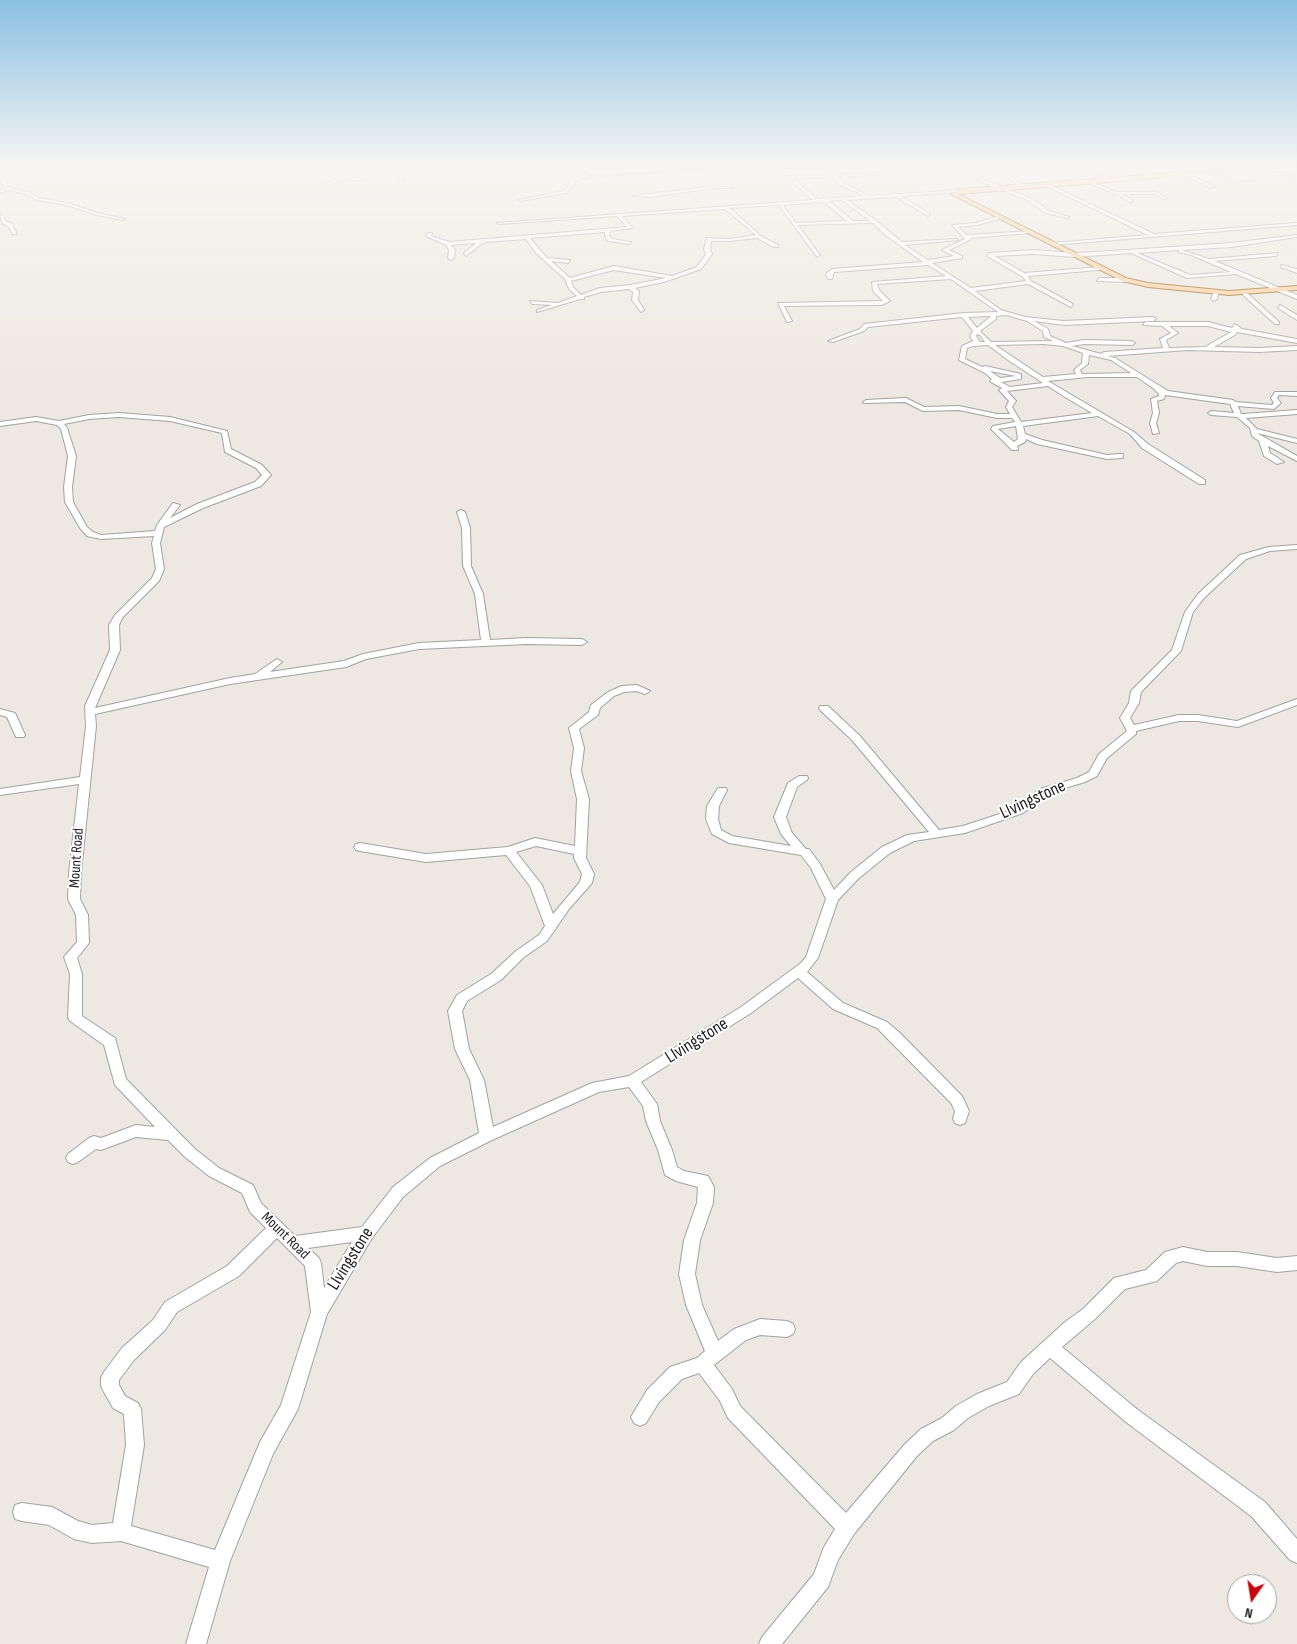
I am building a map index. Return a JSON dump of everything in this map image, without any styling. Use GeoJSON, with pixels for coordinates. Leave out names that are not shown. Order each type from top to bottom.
{"type":"FeatureCollection","features":[{"type":"Feature","properties":{"kind":"main road"},"geometry":{"type":"LineString","coordinates":[[1054,245],[1124,280],[1148,285],[1245,294],[1297,288]]}},
{"type":"Feature","properties":{"kind":"street"},"geometry":{"type":"LineString","coordinates":[[448,245],[452,250],[451,258]]}},
{"type":"Feature","properties":{"kind":"street"},"geometry":{"type":"LineString","coordinates":[[466,254],[477,245]]}},
{"type":"Feature","properties":{"kind":"street"},"geometry":{"type":"LineString","coordinates":[[532,245],[568,280],[571,288],[582,298]]}},
{"type":"Feature","properties":{"kind":"street"},"geometry":{"type":"LineString","coordinates":[[539,311],[558,303],[582,298],[600,290],[630,287],[674,277],[699,268],[709,254],[708,245]]}},
{"type":"Feature","properties":{"kind":"street"},"geometry":{"type":"LineString","coordinates":[[810,245],[817,255]]}},
{"type":"Feature","properties":{"kind":"street"},"geometry":{"type":"LineString","coordinates":[[902,245],[952,277],[994,311],[994,318],[973,336],[977,342],[964,347],[962,360],[997,379],[993,381]]}},
{"type":"Feature","properties":{"kind":"street"},"geometry":{"type":"LineString","coordinates":[[830,278],[829,274],[832,271],[960,258],[945,250],[955,245]]}},
{"type":"Feature","properties":{"kind":"street"},"geometry":{"type":"LineString","coordinates":[[1071,305],[1029,282],[1023,275],[990,254],[1034,252],[1075,255],[1223,245]]}},
{"type":"Feature","properties":{"kind":"street"},"geometry":{"type":"LineString","coordinates":[[1181,248],[1297,297]]}},
{"type":"Feature","properties":{"kind":"street"},"geometry":{"type":"LineString","coordinates":[[1167,249],[1193,254]]}},
{"type":"Feature","properties":{"kind":"street"},"geometry":{"type":"LineString","coordinates":[[1132,252],[1188,277],[1237,273]]}},
{"type":"Feature","properties":{"kind":"street"},"geometry":{"type":"LineString","coordinates":[[1208,260],[1276,254]]}},
{"type":"Feature","properties":{"kind":"street"},"geometry":{"type":"LineString","coordinates":[[548,260],[568,261]]}},
{"type":"Feature","properties":{"kind":"street"},"geometry":{"type":"LineString","coordinates":[[1282,266],[1297,271]]}},
{"type":"Feature","properties":{"kind":"street"},"geometry":{"type":"LineString","coordinates":[[568,280],[614,268],[655,272],[674,277]]}},
{"type":"Feature","properties":{"kind":"street"},"geometry":{"type":"LineString","coordinates":[[1023,275],[1099,268]]}},
{"type":"Feature","properties":{"kind":"street"},"geometry":{"type":"LineString","coordinates":[[788,321],[780,304],[882,303],[887,301],[876,290],[874,283],[952,277]]}},
{"type":"Feature","properties":{"kind":"street"},"geometry":{"type":"LineString","coordinates":[[1098,280],[1124,280]]}},
{"type":"Feature","properties":{"kind":"street"},"geometry":{"type":"LineString","coordinates":[[970,290],[1029,282]]}},
{"type":"Feature","properties":{"kind":"street"},"geometry":{"type":"LineString","coordinates":[[630,287],[636,291],[635,300],[641,310]]}},
{"type":"Feature","properties":{"kind":"street"},"geometry":{"type":"LineString","coordinates":[[1214,299],[1216,292]]}},
{"type":"Feature","properties":{"kind":"street"},"geometry":{"type":"LineString","coordinates":[[1245,294],[1276,323]]}},
{"type":"Feature","properties":{"kind":"street"},"geometry":{"type":"LineString","coordinates":[[532,302],[558,303]]}},
{"type":"Feature","properties":{"kind":"street"},"geometry":{"type":"LineString","coordinates":[[1289,306],[1280,307],[1297,318]]}},
{"type":"Feature","properties":{"kind":"street"},"geometry":{"type":"LineString","coordinates":[[831,341],[866,328],[864,326],[994,311],[1023,318],[1064,323],[1153,319]]}},
{"type":"Feature","properties":{"kind":"street"},"geometry":{"type":"LineString","coordinates":[[964,315],[976,332],[982,334],[991,345],[1050,384],[1132,433],[1145,446],[1202,482]]}},
{"type":"Feature","properties":{"kind":"street"},"geometry":{"type":"LineString","coordinates":[[1023,318],[1047,331],[1088,342]]}},
{"type":"Feature","properties":{"kind":"street"},"geometry":{"type":"LineString","coordinates":[[1124,320],[1136,324],[1208,324],[1222,329],[1297,341]]}},
{"type":"Feature","properties":{"kind":"street"},"geometry":{"type":"LineString","coordinates":[[1160,324],[1175,333],[1163,339],[1167,350]]}},
{"type":"Feature","properties":{"kind":"street"},"geometry":{"type":"LineString","coordinates":[[1202,349],[1212,347],[1235,330]]}},
{"type":"Feature","properties":{"kind":"street"},"geometry":{"type":"LineString","coordinates":[[1047,331],[1048,335],[1046,336],[1114,360],[1166,393],[1234,404],[1274,407],[1278,403],[1274,398],[1278,394],[1297,394]]}},
{"type":"Feature","properties":{"kind":"street"},"geometry":{"type":"LineString","coordinates":[[1248,341],[1259,350]]}},
{"type":"Feature","properties":{"kind":"street"},"geometry":{"type":"LineString","coordinates":[[971,344],[991,345],[1044,342],[1067,345],[1088,342],[1132,343]]}},
{"type":"Feature","properties":{"kind":"street"},"geometry":{"type":"LineString","coordinates":[[1096,355],[1167,350],[1297,348]]}},
{"type":"Feature","properties":{"kind":"street"},"geometry":{"type":"LineString","coordinates":[[1080,376],[1076,370],[1085,364],[1086,351]]}},
{"type":"Feature","properties":{"kind":"street"},"geometry":{"type":"LineString","coordinates":[[973,366],[1019,376],[1019,378],[993,381]]}},
{"type":"Feature","properties":{"kind":"street"},"geometry":{"type":"LineString","coordinates":[[1044,379],[1137,375]]}},
{"type":"Feature","properties":{"kind":"street"},"geometry":{"type":"LineString","coordinates":[[993,381],[1009,389]]}},
{"type":"Feature","properties":{"kind":"street"},"geometry":{"type":"LineString","coordinates":[[1050,384],[1002,390],[1013,401],[1009,407],[1019,424],[1022,440],[1014,446],[994,429],[1001,426],[1019,424],[1100,414]]}},
{"type":"Feature","properties":{"kind":"street"},"geometry":{"type":"LineString","coordinates":[[1155,386],[1162,394],[1162,398],[1154,399],[1156,413],[1153,423],[1155,433]]}},
{"type":"Feature","properties":{"kind":"street"},"geometry":{"type":"LineString","coordinates":[[866,402],[906,400],[923,409],[959,408],[997,416],[1013,416]]}},
{"type":"Feature","properties":{"kind":"street"},"geometry":{"type":"LineString","coordinates":[[1234,404],[1238,415],[1252,428],[1297,441]]}},
{"type":"Feature","properties":{"kind":"street"},"geometry":{"type":"LineString","coordinates":[[1211,413],[1262,415],[1297,410]]}},
{"type":"Feature","properties":{"kind":"street"},"geometry":{"type":"LineString","coordinates":[[0,424],[36,419],[59,422],[89,417],[130,414],[170,420],[225,432],[228,450],[259,467],[261,472],[267,475],[258,484],[200,506],[160,529],[100,537],[90,534],[84,528],[69,502],[68,487],[72,456],[64,428],[59,422]]}},
{"type":"Feature","properties":{"kind":"street"},"geometry":{"type":"LineString","coordinates":[[1252,428],[1262,415]]}},
{"type":"Feature","properties":{"kind":"street"},"geometry":{"type":"LineString","coordinates":[[1252,428],[1254,435],[1263,442],[1297,459]]}},
{"type":"Feature","properties":{"kind":"street"},"geometry":{"type":"LineString","coordinates":[[1022,435],[1032,440],[1107,457],[1120,456]]}},
{"type":"Feature","properties":{"kind":"street"},"geometry":{"type":"LineString","coordinates":[[1263,442],[1267,454],[1280,462]]}},
{"type":"Feature","properties":{"kind":"street"},"geometry":{"type":"LineString","coordinates":[[160,529],[176,505]]}},
{"type":"Feature","properties":{"kind":"street"},"geometry":{"type":"LineString","coordinates":[[462,512],[466,528],[467,566],[479,594],[486,644]]}},
{"type":"Feature","properties":{"kind":"street","name":"Mount Road"},"geometry":{"type":"LineString","coordinates":[[160,529],[156,543],[160,569],[156,579],[118,617],[114,625],[115,650],[90,706],[92,712],[74,881],[74,899],[82,915],[83,943],[70,956],[76,974],[75,1018],[110,1042],[120,1081],[171,1134],[190,1153],[214,1172],[248,1189],[255,1207],[313,1263],[319,1312]]}},
{"type":"Feature","properties":{"kind":"street"},"geometry":{"type":"LineString","coordinates":[[1297,546],[1269,548],[1243,557],[1202,596],[1189,612],[1176,651],[1136,691],[1134,703],[1126,714],[1130,729],[1179,718],[1198,718],[1238,724],[1297,702]]}},
{"type":"Feature","properties":{"kind":"street"},"geometry":{"type":"LineString","coordinates":[[92,712],[202,687],[346,664],[363,658],[419,646],[526,641],[582,642]]}},
{"type":"Feature","properties":{"kind":"street"},"geometry":{"type":"LineString","coordinates":[[258,677],[278,662]]}},
{"type":"Feature","properties":{"kind":"street"},"geometry":{"type":"LineString","coordinates":[[487,1136],[477,1080],[462,1049],[455,1011],[462,998],[496,977],[520,954],[542,938],[589,878],[580,858],[583,799],[576,771],[578,748],[574,728],[594,713],[595,707],[617,692],[636,688],[645,691]]}},
{"type":"Feature","properties":{"kind":"street"},"geometry":{"type":"LineString","coordinates":[[824,708],[856,738],[936,833]]}},
{"type":"Feature","properties":{"kind":"street"},"geometry":{"type":"LineString","coordinates":[[0,712],[11,715],[20,735]]}},
{"type":"Feature","properties":{"kind":"street","name":"LIvingstone"},"geometry":{"type":"LineString","coordinates":[[196,1644],[220,1561],[266,1448],[289,1409],[319,1312],[366,1233],[398,1192],[435,1162],[487,1136],[597,1088],[632,1081],[713,1032],[799,972],[812,958],[832,899],[855,875],[886,850],[905,841],[936,833],[965,829],[1019,811],[1044,791],[1088,778],[1093,774],[1102,756],[1128,737],[1132,732],[1130,729]]}},
{"type":"Feature","properties":{"kind":"street"},"geometry":{"type":"LineString","coordinates":[[803,778],[792,785],[780,817],[787,834],[807,854],[816,867],[832,899]]}},
{"type":"Feature","properties":{"kind":"street"},"geometry":{"type":"LineString","coordinates":[[0,792],[84,780]]}},
{"type":"Feature","properties":{"kind":"street"},"geometry":{"type":"LineString","coordinates":[[722,790],[712,812],[714,827],[719,835],[729,839],[801,850]]}},
{"type":"Feature","properties":{"kind":"street"},"geometry":{"type":"LineString","coordinates":[[360,847],[426,858],[510,851],[535,842],[580,851]]}},
{"type":"Feature","properties":{"kind":"street"},"geometry":{"type":"LineString","coordinates":[[510,851],[536,885],[550,926]]}},
{"type":"Feature","properties":{"kind":"street"},"geometry":{"type":"LineString","coordinates":[[799,972],[838,1006],[882,1025],[896,1037],[958,1100],[962,1111],[960,1119]]}},
{"type":"Feature","properties":{"kind":"street"},"geometry":{"type":"LineString","coordinates":[[632,1081],[650,1104],[653,1121],[665,1150],[670,1171],[681,1177],[704,1180],[706,1203],[692,1240],[687,1274],[709,1359],[734,1412],[847,1527]]}},
{"type":"Feature","properties":{"kind":"street"},"geometry":{"type":"LineString","coordinates":[[73,1158],[94,1142],[101,1144],[136,1131],[171,1134]]}},
{"type":"Feature","properties":{"kind":"street"},"geometry":{"type":"LineString","coordinates":[[121,1532],[135,1445],[132,1409],[118,1402],[110,1386],[110,1378],[128,1354],[159,1325],[171,1307],[233,1271],[277,1228]]}},
{"type":"Feature","properties":{"kind":"street"},"geometry":{"type":"LineString","coordinates":[[292,1243],[366,1233]]}},
{"type":"Feature","properties":{"kind":"street"},"geometry":{"type":"LineString","coordinates":[[769,1644],[821,1580],[831,1554],[847,1527],[905,1458],[927,1435],[948,1424],[962,1412],[976,1404],[1013,1388],[1026,1368],[1089,1314],[1120,1283],[1151,1276],[1171,1258],[1183,1254],[1206,1260],[1237,1259],[1277,1265],[1297,1263]]}},
{"type":"Feature","properties":{"kind":"street"},"geometry":{"type":"LineString","coordinates":[[640,1417],[653,1396],[676,1373],[709,1359],[740,1334],[760,1327],[787,1330]]}},
{"type":"Feature","properties":{"kind":"street"},"geometry":{"type":"LineString","coordinates":[[1049,1347],[1132,1416],[1258,1509],[1297,1553]]}},
{"type":"Feature","properties":{"kind":"street"},"geometry":{"type":"LineString","coordinates":[[22,1512],[52,1516],[74,1530],[92,1534],[121,1532],[220,1561]]}}]}
